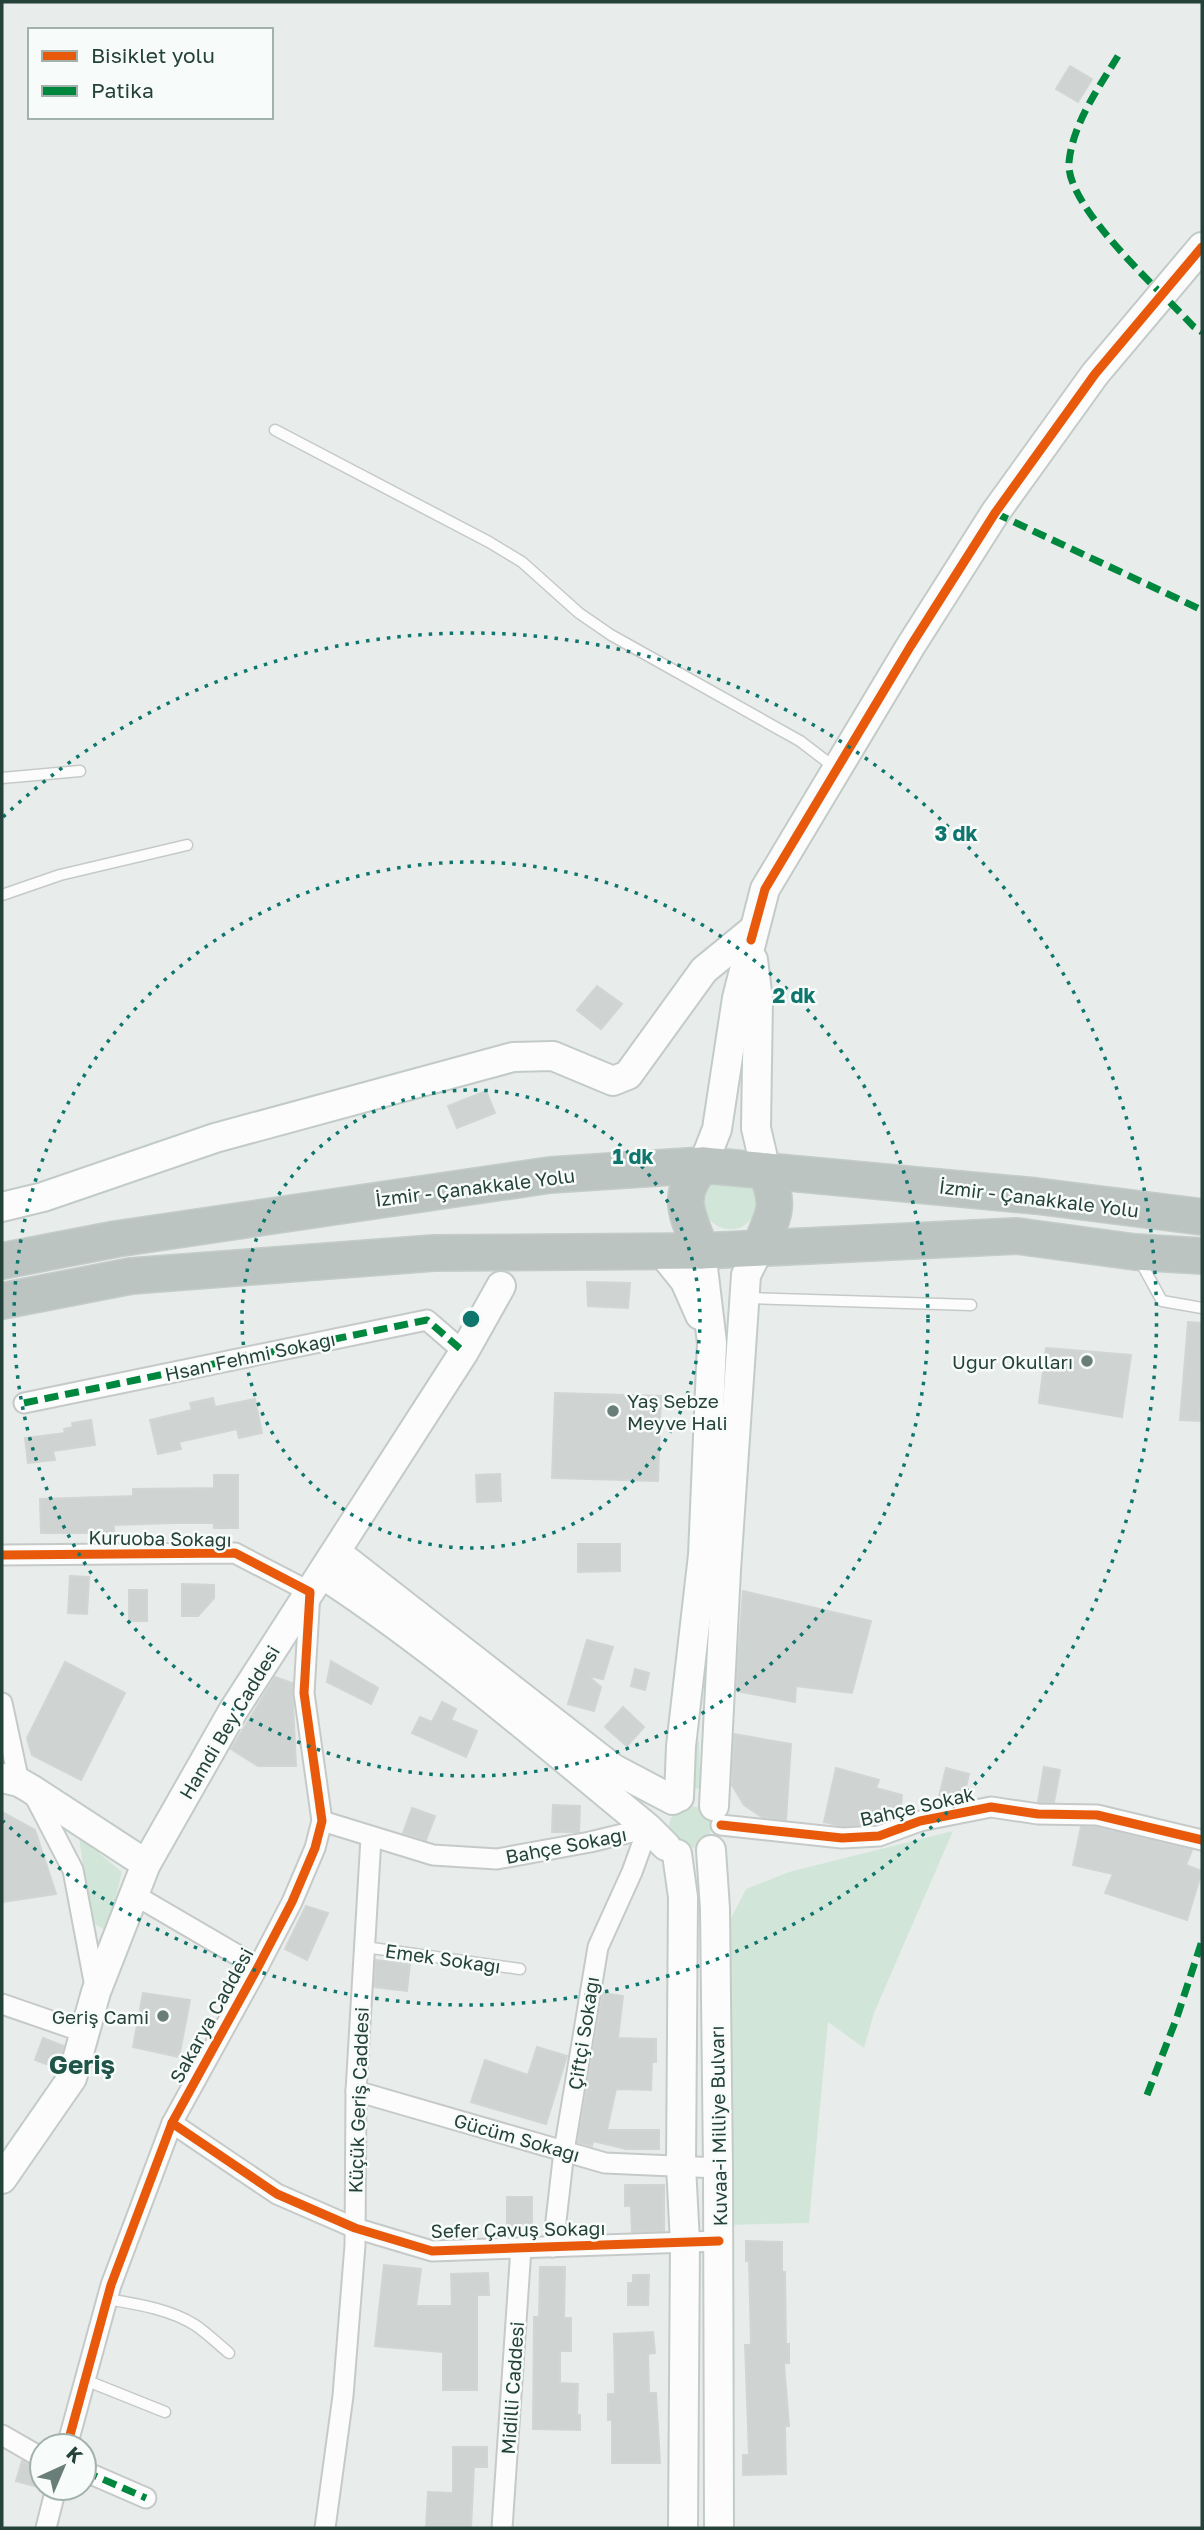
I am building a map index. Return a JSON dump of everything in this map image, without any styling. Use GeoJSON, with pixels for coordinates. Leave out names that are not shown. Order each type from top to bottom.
{"type":"FeatureCollection","features":[{"type":"Feature","properties":{"kind":"highway","name":"İzmir - Çanakkale Yolu"},"geometry":{"type":"LineString","coordinates":[[2,1261],[116,1239],[550,1175],[703,1166],[1036,1196],[1202,1217]]}},
{"type":"Feature","properties":{"kind":"highway"},"geometry":{"type":"LineString","coordinates":[[701,1251],[684,1202],[693,1176],[703,1166]]}},
{"type":"Feature","properties":{"kind":"highway"},"geometry":{"type":"LineString","coordinates":[[760,1247],[774,1217],[776,1203],[766,1171]]}},
{"type":"Feature","properties":{"kind":"highway"},"geometry":{"type":"LineString","coordinates":[[2,1301],[131,1276],[434,1253],[701,1251],[1017,1236],[1135,1252],[1202,1256]]}},
{"type":"Feature","properties":{"kind":"main road"},"geometry":{"type":"LineString","coordinates":[[703,1166],[717,1129],[737,998],[765,889],[910,647],[995,513],[1095,374],[1202,247]]}},
{"type":"Feature","properties":{"kind":"main road"},"geometry":{"type":"LineString","coordinates":[[2,1207],[43,1197],[215,1138],[513,1057],[553,1056],[614,1081],[628,1075],[698,977],[752,935]]}},
{"type":"Feature","properties":{"kind":"main road"},"geometry":{"type":"LineString","coordinates":[[752,935],[758,1000],[756,1128],[766,1171]]}},
{"type":"Feature","properties":{"kind":"main road"},"geometry":{"type":"LineString","coordinates":[[698,977],[717,970],[726,973],[734,982],[737,998]]}},
{"type":"Feature","properties":{"kind":"main road","name":"Kuvaa-i Milliye Bulvarı"},"geometry":{"type":"LineString","coordinates":[[719,2528],[715,1827],[726,1570],[746,1275],[760,1247]]}},
{"type":"Feature","properties":{"kind":"main road"},"geometry":{"type":"LineString","coordinates":[[660,1250],[685,1281],[712,1343]]}},
{"type":"Feature","properties":{"kind":"main road"},"geometry":{"type":"LineString","coordinates":[[663,1843],[660,1816],[676,1798],[703,1555],[712,1343],[701,1251]]}},
{"type":"Feature","properties":{"kind":"main road","name":"Hamdi Bey Caddesi"},"geometry":{"type":"LineString","coordinates":[[2,2179],[72,2078],[96,1992],[146,1864],[233,1711],[464,1352],[501,1286]]}},
{"type":"Feature","properties":{"kind":"main road"},"geometry":{"type":"LineString","coordinates":[[322,1572],[614,1769],[676,1798],[698,1796],[715,1827],[694,1857],[663,1843],[456,1671],[322,1572]]}},
{"type":"Feature","properties":{"kind":"main road"},"geometry":{"type":"LineString","coordinates":[[633,1777],[650,1772],[666,1762],[681,1746]]}},
{"type":"Feature","properties":{"kind":"main road"},"geometry":{"type":"LineString","coordinates":[[17,1783],[146,1864]]}},
{"type":"Feature","properties":{"kind":"main road","name":"Kuvaa-i Milliye Bulvarı"},"geometry":{"type":"LineString","coordinates":[[663,1843],[683,1897],[683,2528]]}},
{"type":"Feature","properties":{"kind":"street","name":"Hsan Fehmi Sokağı"},"geometry":{"type":"LineString","coordinates":[[24,1403],[427,1320],[464,1352]]}},
{"type":"Feature","properties":{"kind":"street","name":"Kuruoba Sokağı"},"geometry":{"type":"LineString","coordinates":[[2,1555],[235,1553],[322,1572]]}},
{"type":"Feature","properties":{"kind":"street","name":"Sakarya Caddesi"},"geometry":{"type":"LineString","coordinates":[[71,2432],[107,2300],[172,2123],[258,1967],[308,1866],[322,1821],[304,1693],[322,1572]]}},
{"type":"Feature","properties":{"kind":"street"},"geometry":{"type":"LineString","coordinates":[[2,1703],[17,1783],[73,1870],[96,1992]]}},
{"type":"Feature","properties":{"kind":"street","name":"Bahçe Sokak"},"geometry":{"type":"LineString","coordinates":[[715,1827],[842,1838],[879,1836],[920,1821],[991,1807],[1038,1814],[1097,1815],[1202,1840]]}},
{"type":"Feature","properties":{"kind":"street","name":"Bahçe Sokağı"},"geometry":{"type":"LineString","coordinates":[[322,1821],[433,1855],[497,1859],[663,1843]]}},
{"type":"Feature","properties":{"kind":"street","name":"Küçük Geriş Caddesi"},"geometry":{"type":"LineString","coordinates":[[325,2528],[343,2396],[355,2228],[356,2091],[371,1838]]}},
{"type":"Feature","properties":{"kind":"street","name":"Çiftçi Sokağı"},"geometry":{"type":"LineString","coordinates":[[553,2247],[564,2151],[598,1947],[632,1872],[663,1843]]}},
{"type":"Feature","properties":{"kind":"street"},"geometry":{"type":"LineString","coordinates":[[133,1894],[258,1967]]}},
{"type":"Feature","properties":{"kind":"street"},"geometry":{"type":"LineString","coordinates":[[2,2004],[86,2033]]}},
{"type":"Feature","properties":{"kind":"street","name":"Gücüm Sokağı"},"geometry":{"type":"LineString","coordinates":[[356,2091],[605,2163],[718,2168]]}},
{"type":"Feature","properties":{"kind":"street","name":"Sefer Çavuş Sokağı"},"geometry":{"type":"LineString","coordinates":[[172,2123],[277,2194],[355,2228],[432,2251],[719,2241]]}},
{"type":"Feature","properties":{"kind":"street","name":"Midilli Caddesi"},"geometry":{"type":"LineString","coordinates":[[502,2528],[521,2248]]}},
{"type":"Feature","properties":{"kind":"street"},"geometry":{"type":"LineString","coordinates":[[2,2435],[28,2450]]}},
{"type":"Feature","properties":{"kind":"street"},"geometry":{"type":"LineString","coordinates":[[98,2477],[146,2498]]}},
{"type":"Feature","properties":{"kind":"street"},"geometry":{"type":"LineString","coordinates":[[46,2528],[52,2502]]}},
{"type":"Feature","properties":{"kind":"lane"},"geometry":{"type":"LineString","coordinates":[[275,430],[489,542],[522,562],[579,612],[611,635],[800,741],[837,770]]}},
{"type":"Feature","properties":{"kind":"lane"},"geometry":{"type":"LineString","coordinates":[[2,778],[80,771]]}},
{"type":"Feature","properties":{"kind":"lane"},"geometry":{"type":"LineString","coordinates":[[2,895],[60,875],[187,845]]}},
{"type":"Feature","properties":{"kind":"lane"},"geometry":{"type":"LineString","coordinates":[[1135,1252],[1162,1301],[1202,1308]]}},
{"type":"Feature","properties":{"kind":"lane"},"geometry":{"type":"LineString","coordinates":[[745,1298],[971,1305]]}},
{"type":"Feature","properties":{"kind":"lane","name":"Emek Sokağı"},"geometry":{"type":"LineString","coordinates":[[365,1947],[520,1969]]}},
{"type":"Feature","properties":{"kind":"lane"},"geometry":{"type":"LineString","coordinates":[[107,2300],[137,2304],[176,2316],[194,2324],[229,2353]]}},
{"type":"Feature","properties":{"kind":"lane"},"geometry":{"type":"LineString","coordinates":[[85,2380],[165,2412]]}},
{"type":"Feature","properties":{"kind":"green space"},"geometry":{"type":"Polygon","coordinates":[[[715,1179],[752,1187],[758,1205],[750,1220],[739,1228],[727,1229],[716,1225],[707,1217],[703,1206],[705,1193],[715,1179]]]}},
{"type":"Feature","properties":{"kind":"green space"},"geometry":{"type":"Polygon","coordinates":[[[694,1741],[699,1742],[700,1789],[685,1787],[694,1741]]]}},
{"type":"Feature","properties":{"kind":"green space"},"geometry":{"type":"Polygon","coordinates":[[[690,1806],[705,1812],[711,1827],[705,1842],[690,1848],[675,1842],[669,1827],[675,1812],[690,1806]]]}},
{"type":"Feature","properties":{"kind":"green space"},"geometry":{"type":"Polygon","coordinates":[[[953,1831],[874,2013],[864,2048],[828,2022],[809,2223],[725,2225],[726,1928],[746,1889],[789,1872],[953,1831]]]}},
{"type":"Feature","properties":{"kind":"green space"},"geometry":{"type":"Polygon","coordinates":[[[79,1837],[122,1872],[107,1931],[91,1922],[79,1837]]]}},
{"type":"Feature","properties":{"kind":"building"},"geometry":{"type":"Polygon","coordinates":[[[1070,66],[1092,79],[1078,102],[1056,89],[1070,66]]]}},
{"type":"Feature","properties":{"kind":"building"},"geometry":{"type":"Polygon","coordinates":[[[597,986],[622,1004],[601,1029],[577,1010],[597,986]]]}},
{"type":"Feature","properties":{"kind":"building"},"geometry":{"type":"Polygon","coordinates":[[[486,1091],[495,1113],[457,1128],[448,1106],[486,1091]]]}},
{"type":"Feature","properties":{"kind":"building"},"geometry":{"type":"Polygon","coordinates":[[[587,1282],[630,1283],[628,1308],[588,1306],[587,1282]]]}},
{"type":"Feature","properties":{"kind":"building"},"geometry":{"type":"Polygon","coordinates":[[[1188,1322],[1202,1323],[1200,1421],[1180,1420],[1188,1322]]]}},
{"type":"Feature","properties":{"kind":"building"},"geometry":{"type":"Polygon","coordinates":[[[1046,1348],[1131,1355],[1122,1417],[1039,1403],[1046,1348]]]}},
{"type":"Feature","properties":{"kind":"building"},"geometry":{"type":"Polygon","coordinates":[[[555,1393],[661,1396],[658,1481],[552,1478],[555,1393]]]}},
{"type":"Feature","properties":{"kind":"building"},"geometry":{"type":"Polygon","coordinates":[[[213,1398],[215,1407],[255,1399],[262,1433],[239,1438],[237,1429],[179,1442],[181,1449],[158,1454],[150,1420],[192,1410],[190,1403],[213,1398]]]}},
{"type":"Feature","properties":{"kind":"building"},"geometry":{"type":"Polygon","coordinates":[[[91,1420],[95,1445],[53,1451],[55,1460],[28,1463],[25,1438],[65,1433],[64,1429],[73,1427],[72,1423],[91,1420]]]}},
{"type":"Feature","properties":{"kind":"building"},"geometry":{"type":"Polygon","coordinates":[[[500,1474],[501,1501],[477,1502],[476,1475],[500,1474]]]}},
{"type":"Feature","properties":{"kind":"building"},"geometry":{"type":"Polygon","coordinates":[[[214,1475],[238,1475],[238,1528],[214,1528],[214,1523],[173,1523],[114,1525],[114,1533],[41,1533],[40,1499],[133,1496],[133,1489],[214,1488],[214,1475]]]}},
{"type":"Feature","properties":{"kind":"building"},"geometry":{"type":"Polygon","coordinates":[[[578,1544],[620,1544],[620,1571],[578,1572],[578,1544]]]}},
{"type":"Feature","properties":{"kind":"building"},"geometry":{"type":"Polygon","coordinates":[[[70,1576],[89,1577],[87,1614],[68,1613],[70,1576]]]}},
{"type":"Feature","properties":{"kind":"building"},"geometry":{"type":"Polygon","coordinates":[[[182,1584],[214,1585],[214,1598],[198,1616],[182,1616],[182,1584]]]}},
{"type":"Feature","properties":{"kind":"building"},"geometry":{"type":"Polygon","coordinates":[[[129,1590],[147,1590],[147,1621],[129,1621],[129,1590]]]}},
{"type":"Feature","properties":{"kind":"building"},"geometry":{"type":"Polygon","coordinates":[[[743,1591],[871,1621],[852,1693],[796,1686],[795,1702],[736,1691],[743,1591]]]}},
{"type":"Feature","properties":{"kind":"building"},"geometry":{"type":"Polygon","coordinates":[[[587,1640],[613,1647],[603,1679],[588,1676],[601,1687],[594,1711],[568,1704],[587,1640]]]}},
{"type":"Feature","properties":{"kind":"building"},"geometry":{"type":"Polygon","coordinates":[[[331,1661],[378,1688],[371,1704],[327,1682],[331,1661]]]}},
{"type":"Feature","properties":{"kind":"building"},"geometry":{"type":"Polygon","coordinates":[[[65,1662],[125,1693],[81,1780],[32,1755],[27,1738],[65,1662]]]}},
{"type":"Feature","properties":{"kind":"building"},"geometry":{"type":"Polygon","coordinates":[[[635,1669],[649,1673],[645,1690],[631,1686],[635,1669]]]}},
{"type":"Feature","properties":{"kind":"building"},"geometry":{"type":"Polygon","coordinates":[[[275,1677],[292,1683],[296,1766],[258,1766],[231,1749],[275,1677]]]}},
{"type":"Feature","properties":{"kind":"building"},"geometry":{"type":"Polygon","coordinates":[[[442,1702],[456,1709],[451,1720],[477,1731],[466,1757],[412,1733],[420,1717],[432,1722],[442,1702]]]}},
{"type":"Feature","properties":{"kind":"building"},"geometry":{"type":"Polygon","coordinates":[[[623,1707],[644,1727],[627,1746],[605,1727],[623,1707]]]}},
{"type":"Feature","properties":{"kind":"building"},"geometry":{"type":"Polygon","coordinates":[[[734,1734],[791,1744],[786,1820],[762,1817],[744,1805],[732,1785],[734,1734]]]}},
{"type":"Feature","properties":{"kind":"building"},"geometry":{"type":"Polygon","coordinates":[[[1044,1767],[1060,1770],[1054,1802],[1038,1802],[1044,1767]]]}},
{"type":"Feature","properties":{"kind":"building"},"geometry":{"type":"Polygon","coordinates":[[[836,1768],[879,1780],[876,1788],[902,1795],[900,1815],[886,1820],[872,1817],[871,1824],[842,1826],[824,1822],[836,1768]]]}},
{"type":"Feature","properties":{"kind":"building"},"geometry":{"type":"Polygon","coordinates":[[[946,1768],[969,1774],[963,1800],[939,1797],[946,1768]]]}},
{"type":"Feature","properties":{"kind":"building"},"geometry":{"type":"Polygon","coordinates":[[[553,1805],[580,1806],[579,1832],[552,1832],[553,1805]]]}},
{"type":"Feature","properties":{"kind":"building"},"geometry":{"type":"Polygon","coordinates":[[[412,1808],[435,1816],[426,1840],[403,1833],[412,1808]]]}},
{"type":"Feature","properties":{"kind":"building"},"geometry":{"type":"Polygon","coordinates":[[[2,1812],[35,1830],[56,1894],[2,1902],[2,1812]]]}},
{"type":"Feature","properties":{"kind":"building"},"geometry":{"type":"Polygon","coordinates":[[[1081,1827],[1095,1827],[1192,1850],[1186,1865],[1202,1871],[1187,1920],[1105,1893],[1113,1874],[1073,1865],[1081,1827]]]}},
{"type":"Feature","properties":{"kind":"building"},"geometry":{"type":"Polygon","coordinates":[[[306,1906],[328,1913],[307,1960],[285,1949],[306,1906]]]}},
{"type":"Feature","properties":{"kind":"building"},"geometry":{"type":"Polygon","coordinates":[[[376,1960],[410,1964],[407,1991],[374,1987],[376,1960]]]}},
{"type":"Feature","properties":{"kind":"building","name":"Geriş Cami"},"geometry":{"type":"Polygon","coordinates":[[[143,1993],[190,2000],[179,2057],[133,2047],[143,1993]]]}},
{"type":"Feature","properties":{"kind":"building"},"geometry":{"type":"Polygon","coordinates":[[[603,1993],[623,1996],[618,2038],[656,2039],[656,2062],[652,2062],[651,2090],[616,2089],[607,2130],[659,2130],[659,2149],[626,2149],[593,2141],[592,2146],[578,2142],[603,1993]]]}},
{"type":"Feature","properties":{"kind":"building"},"geometry":{"type":"Polygon","coordinates":[[[43,2038],[64,2046],[57,2068],[35,2060],[43,2038]]]}},
{"type":"Feature","properties":{"kind":"building"},"geometry":{"type":"Polygon","coordinates":[[[537,2047],[567,2056],[546,2124],[471,2102],[485,2060],[528,2075],[537,2047]]]}},
{"type":"Feature","properties":{"kind":"building"},"geometry":{"type":"Polygon","coordinates":[[[625,2185],[664,2185],[664,2231],[632,2232],[631,2206],[625,2206],[625,2185]]]}},
{"type":"Feature","properties":{"kind":"building"},"geometry":{"type":"Polygon","coordinates":[[[507,2197],[532,2197],[532,2230],[507,2229],[507,2197]]]}},
{"type":"Feature","properties":{"kind":"building"},"geometry":{"type":"Polygon","coordinates":[[[746,2241],[782,2242],[786,2344],[789,2344],[789,2363],[784,2363],[789,2426],[785,2426],[786,2474],[743,2475],[743,2455],[749,2455],[745,2345],[751,2345],[746,2241]]]}},
{"type":"Feature","properties":{"kind":"building"},"geometry":{"type":"Polygon","coordinates":[[[384,2265],[421,2269],[416,2306],[452,2306],[451,2274],[488,2273],[489,2295],[477,2295],[477,2390],[443,2390],[443,2352],[375,2346],[384,2265]]]}},
{"type":"Feature","properties":{"kind":"building"},"geometry":{"type":"Polygon","coordinates":[[[540,2267],[565,2267],[564,2318],[571,2318],[571,2351],[560,2351],[560,2383],[578,2384],[577,2415],[580,2415],[580,2430],[533,2429],[534,2317],[539,2317],[540,2267]]]}},
{"type":"Feature","properties":{"kind":"building"},"geometry":{"type":"Polygon","coordinates":[[[633,2275],[649,2275],[648,2305],[628,2305],[628,2283],[633,2283],[633,2275]]]}},
{"type":"Feature","properties":{"kind":"building"},"geometry":{"type":"Polygon","coordinates":[[[653,2332],[655,2353],[648,2354],[649,2393],[656,2393],[660,2463],[612,2463],[612,2420],[608,2420],[608,2394],[615,2394],[614,2334],[653,2332]]]}},
{"type":"Feature","properties":{"kind":"building"},"geometry":{"type":"Polygon","coordinates":[[[453,2447],[487,2447],[487,2467],[474,2467],[471,2528],[426,2528],[428,2492],[453,2493],[453,2447]]]}},
{"type":"Feature","properties":{"kind":"building"},"geometry":{"type":"Polygon","coordinates":[[[22,2461],[28,2464],[28,2484],[16,2481],[22,2461]]]}},
{"type":"Feature","properties":{"kind":"marked path"},"geometry":{"type":"LineString","coordinates":[[1118,56],[1081,120],[1071,148],[1069,162],[1072,181],[1082,202],[1118,248],[1193,326],[1202,332]]}},
{"type":"Feature","properties":{"kind":"marked path"},"geometry":{"type":"LineString","coordinates":[[995,513],[1202,610]]}},
{"type":"Feature","properties":{"kind":"marked path"},"geometry":{"type":"LineString","coordinates":[[24,1403],[427,1320],[464,1352]]}},
{"type":"Feature","properties":{"kind":"marked path"},"geometry":{"type":"LineString","coordinates":[[1147,2095],[1202,1941]]}},
{"type":"Feature","properties":{"kind":"marked path"},"geometry":{"type":"LineString","coordinates":[[98,2477],[146,2498]]}},
{"type":"Feature","properties":{"kind":"cycle path"},"geometry":{"type":"LineString","coordinates":[[751,940],[765,889],[910,647],[995,513],[1095,374],[1202,247]]}},
{"type":"Feature","properties":{"kind":"cycle path"},"geometry":{"type":"LineString","coordinates":[[2,1555],[235,1553],[310,1592],[304,1693],[322,1821],[315,1848],[292,1902],[172,2123],[111,2285],[71,2432]]}},
{"type":"Feature","properties":{"kind":"cycle path"},"geometry":{"type":"LineString","coordinates":[[721,1825],[842,1838],[879,1836],[920,1821],[991,1807],[1038,1814],[1097,1815],[1202,1840]]}},
{"type":"Feature","properties":{"kind":"cycle path"},"geometry":{"type":"LineString","coordinates":[[172,2123],[277,2194],[355,2228],[432,2251],[719,2241]]}},
{"type":"Feature","properties":{"kind":"place","name":"Uğur Okulları"},"geometry":{"type":"Point","coordinates":[1087,1361]}},
{"type":"Feature","properties":{"kind":"place","name":"Yaş Sebze Meyve Hali"},"geometry":{"type":"Point","coordinates":[613,1411]}},
{"type":"Feature","properties":{"kind":"place","name":"Geriş Cami"},"geometry":{"type":"Point","coordinates":[163,2016]}},
{"type":"Feature","properties":{"kind":"district","name":"Geriş"},"geometry":{"type":"Point","coordinates":[82,2064]}}]}
